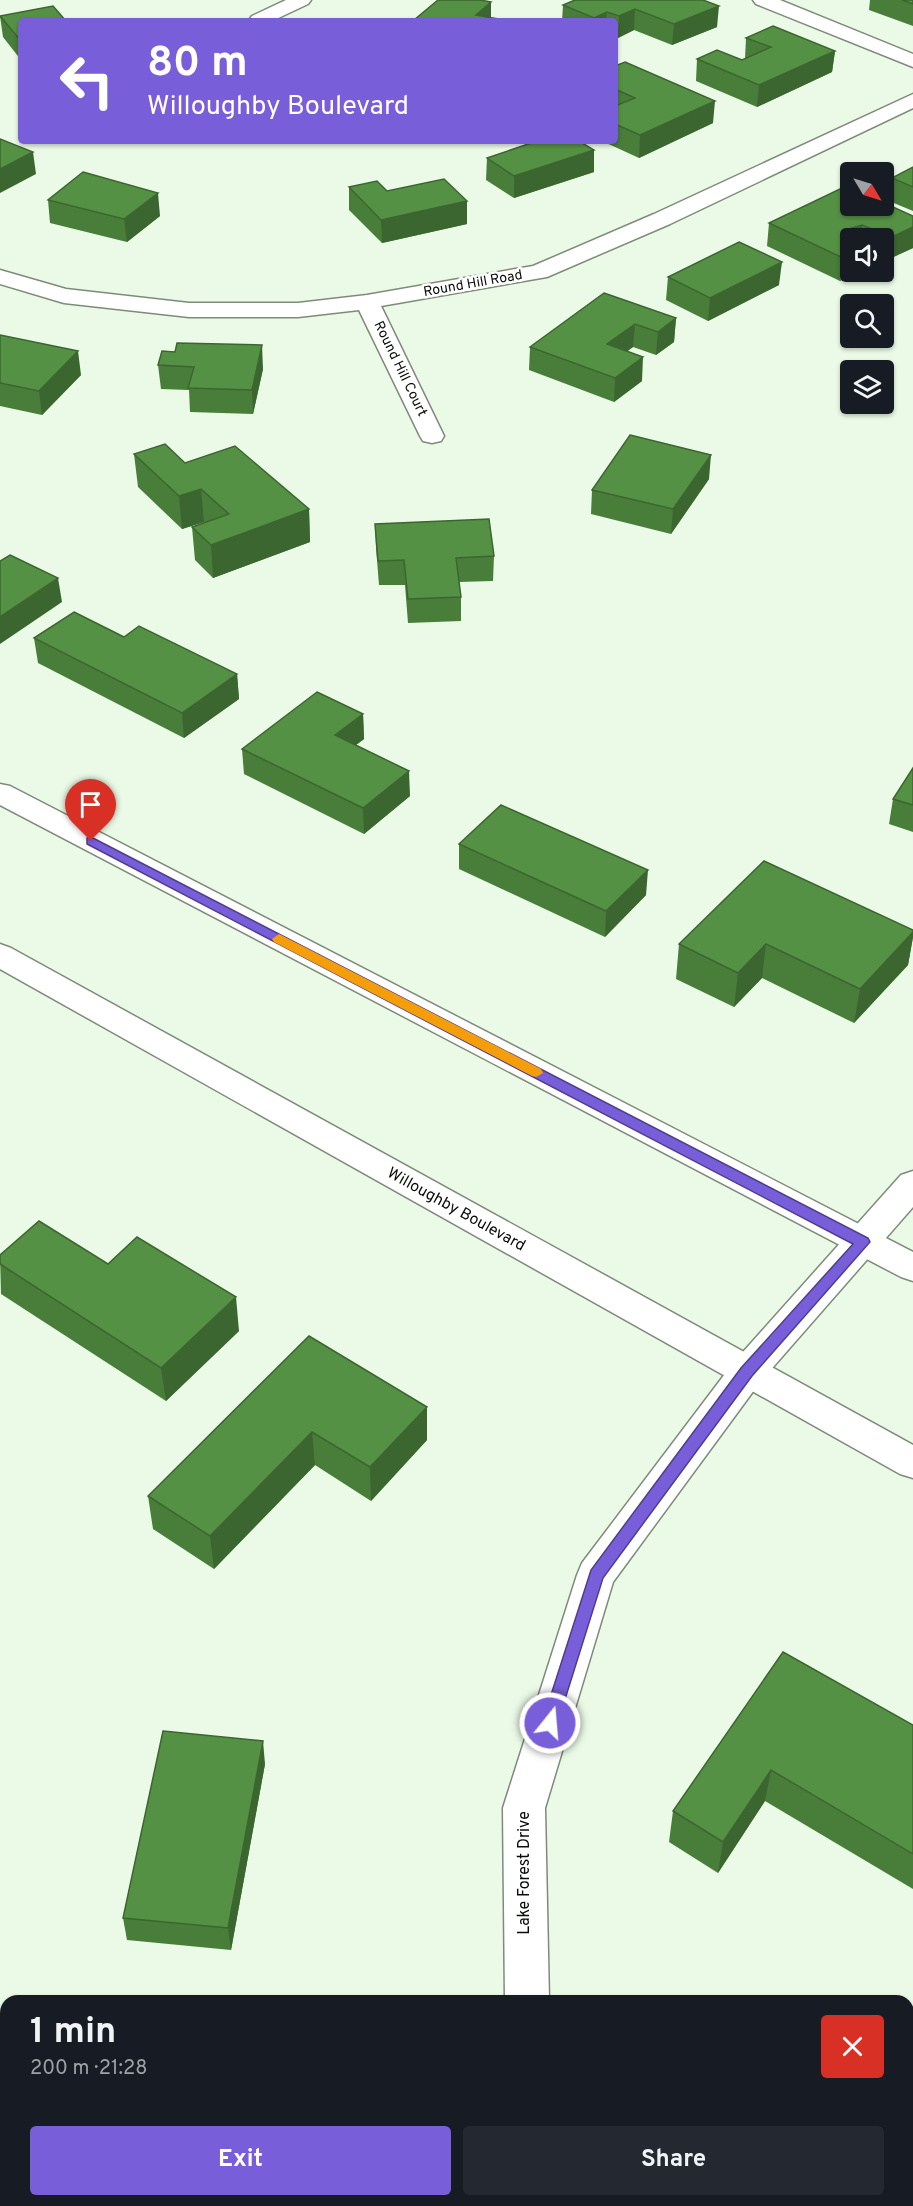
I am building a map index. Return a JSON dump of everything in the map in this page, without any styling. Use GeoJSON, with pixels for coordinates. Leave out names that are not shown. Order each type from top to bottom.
{"type":"FeatureCollection","features":[{"type":"Feature","properties":{"kind":"street"},"geometry":{"type":"LineString","coordinates":[[264,18],[301,0]]}},
{"type":"Feature","properties":{"kind":"street"},"geometry":{"type":"LineString","coordinates":[[763,0],[913,61]]}},
{"type":"Feature","properties":{"kind":"street","name":"Round Hill Road"},"geometry":{"type":"LineString","coordinates":[[0,277],[64,296],[189,310],[298,310],[367,302],[539,272],[662,219],[913,100]]}},
{"type":"Feature","properties":{"kind":"street","name":"Round Hill Court"},"geometry":{"type":"LineString","coordinates":[[367,302],[432,436]]}},
{"type":"Feature","properties":{"kind":"street"},"geometry":{"type":"LineString","coordinates":[[0,793],[913,1268]]}},
{"type":"Feature","properties":{"kind":"street","name":"Willoughby Boulevard"},"geometry":{"type":"LineString","coordinates":[[0,955],[913,1463]]}},
{"type":"Feature","properties":{"kind":"street","name":"Lake Forest Drive"},"geometry":{"type":"LineString","coordinates":[[527,1995],[524,1808],[596,1575],[747,1372],[913,1184]]}},
{"type":"Feature","properties":{"kind":"building"},"geometry":{"type":"Polygon","coordinates":[[[438,0],[480,0],[491,2],[476,15],[493,18],[416,18],[438,0]]]}},
{"type":"Feature","properties":{"kind":"building"},"geometry":{"type":"Polygon","coordinates":[[[575,0],[703,0],[719,6],[674,24],[635,9],[619,16],[607,12],[594,18],[563,5],[575,0]]]}},
{"type":"Feature","properties":{"kind":"building"},"geometry":{"type":"Polygon","coordinates":[[[53,6],[63,18],[18,18],[18,37],[0,16],[53,6]]]}},
{"type":"Feature","properties":{"kind":"building"},"geometry":{"type":"Polygon","coordinates":[[[773,26],[835,51],[759,85],[697,59],[717,50],[742,60],[771,47],[746,38],[773,26]]]}},
{"type":"Feature","properties":{"kind":"building"},"geometry":{"type":"Polygon","coordinates":[[[625,62],[715,101],[640,135],[618,125],[618,105],[635,98],[618,90],[618,65],[625,62]]]}},
{"type":"Feature","properties":{"kind":"building"},"geometry":{"type":"Polygon","coordinates":[[[0,139],[33,152],[0,169],[0,139]]]}},
{"type":"Feature","properties":{"kind":"building"},"geometry":{"type":"Polygon","coordinates":[[[528,144],[584,144],[594,150],[514,176],[487,158],[528,144]]]}},
{"type":"Feature","properties":{"kind":"building"},"geometry":{"type":"Polygon","coordinates":[[[913,167],[913,187],[894,179],[913,167]]]}},
{"type":"Feature","properties":{"kind":"building"},"geometry":{"type":"Polygon","coordinates":[[[83,172],[158,193],[124,219],[48,200],[83,172]]]}},
{"type":"Feature","properties":{"kind":"building"},"geometry":{"type":"Polygon","coordinates":[[[444,179],[467,201],[381,220],[349,187],[377,181],[387,191],[444,179]]]}},
{"type":"Feature","properties":{"kind":"building"},"geometry":{"type":"Polygon","coordinates":[[[840,189],[840,216],[894,216],[894,207],[913,216],[913,227],[894,236],[894,228],[870,228],[862,225],[840,228],[840,257],[769,223],[840,189]]]}},
{"type":"Feature","properties":{"kind":"building"},"geometry":{"type":"Polygon","coordinates":[[[739,242],[782,262],[710,298],[668,277],[739,242]]]}},
{"type":"Feature","properties":{"kind":"building"},"geometry":{"type":"Polygon","coordinates":[[[604,293],[676,318],[658,332],[635,324],[607,344],[643,357],[615,378],[530,347],[604,293]]]}},
{"type":"Feature","properties":{"kind":"building"},"geometry":{"type":"Polygon","coordinates":[[[0,335],[78,351],[39,391],[0,383],[0,335]]]}},
{"type":"Feature","properties":{"kind":"building"},"geometry":{"type":"Polygon","coordinates":[[[177,343],[262,345],[252,390],[188,388],[194,367],[158,365],[162,351],[175,352],[177,343]]]}},
{"type":"Feature","properties":{"kind":"building"},"geometry":{"type":"Polygon","coordinates":[[[630,435],[711,455],[673,509],[592,490],[630,435]]]}},
{"type":"Feature","properties":{"kind":"building"},"geometry":{"type":"Polygon","coordinates":[[[165,444],[185,463],[235,446],[309,509],[211,545],[192,527],[229,514],[201,489],[179,496],[134,454],[165,444]]]}},
{"type":"Feature","properties":{"kind":"building"},"geometry":{"type":"Polygon","coordinates":[[[489,519],[494,556],[456,558],[461,597],[408,599],[404,560],[378,561],[375,524],[489,519]]]}},
{"type":"Feature","properties":{"kind":"building"},"geometry":{"type":"Polygon","coordinates":[[[10,555],[58,578],[0,617],[0,561],[10,555]]]}},
{"type":"Feature","properties":{"kind":"building"},"geometry":{"type":"Polygon","coordinates":[[[74,612],[124,637],[139,626],[237,674],[182,713],[34,638],[74,612]]]}},
{"type":"Feature","properties":{"kind":"building"},"geometry":{"type":"Polygon","coordinates":[[[317,692],[363,714],[335,735],[409,771],[363,808],[242,749],[317,692]]]}},
{"type":"Feature","properties":{"kind":"building"},"geometry":{"type":"Polygon","coordinates":[[[913,768],[913,805],[893,799],[913,768]]]}},
{"type":"Feature","properties":{"kind":"building"},"geometry":{"type":"Polygon","coordinates":[[[501,805],[648,870],[606,911],[459,844],[501,805]]]}},
{"type":"Feature","properties":{"kind":"building"},"geometry":{"type":"Polygon","coordinates":[[[764,861],[913,930],[913,932],[860,989],[766,944],[738,973],[679,944],[764,861]]]}},
{"type":"Feature","properties":{"kind":"building"},"geometry":{"type":"Polygon","coordinates":[[[39,1221],[108,1264],[137,1237],[236,1297],[161,1368],[0,1264],[0,1255],[39,1221]]]}},
{"type":"Feature","properties":{"kind":"building"},"geometry":{"type":"Polygon","coordinates":[[[309,1336],[427,1407],[370,1467],[312,1432],[210,1536],[148,1496],[309,1336]]]}},
{"type":"Feature","properties":{"kind":"building"},"geometry":{"type":"Polygon","coordinates":[[[783,1652],[913,1725],[913,1854],[771,1770],[723,1842],[673,1811],[783,1652]]]}},
{"type":"Feature","properties":{"kind":"building"},"geometry":{"type":"Polygon","coordinates":[[[163,1731],[263,1741],[228,1928],[123,1918],[163,1731]]]}},
{"type":"Feature","properties":{"kind":"slow traffic"},"geometry":{"type":"LineString","coordinates":[[279,939],[536,1073]]}},
{"type":"Feature","properties":{"kind":"route"},"geometry":{"type":"LineString","coordinates":[[91,841],[863,1242],[747,1372],[596,1575],[550,1723]]}}]}
